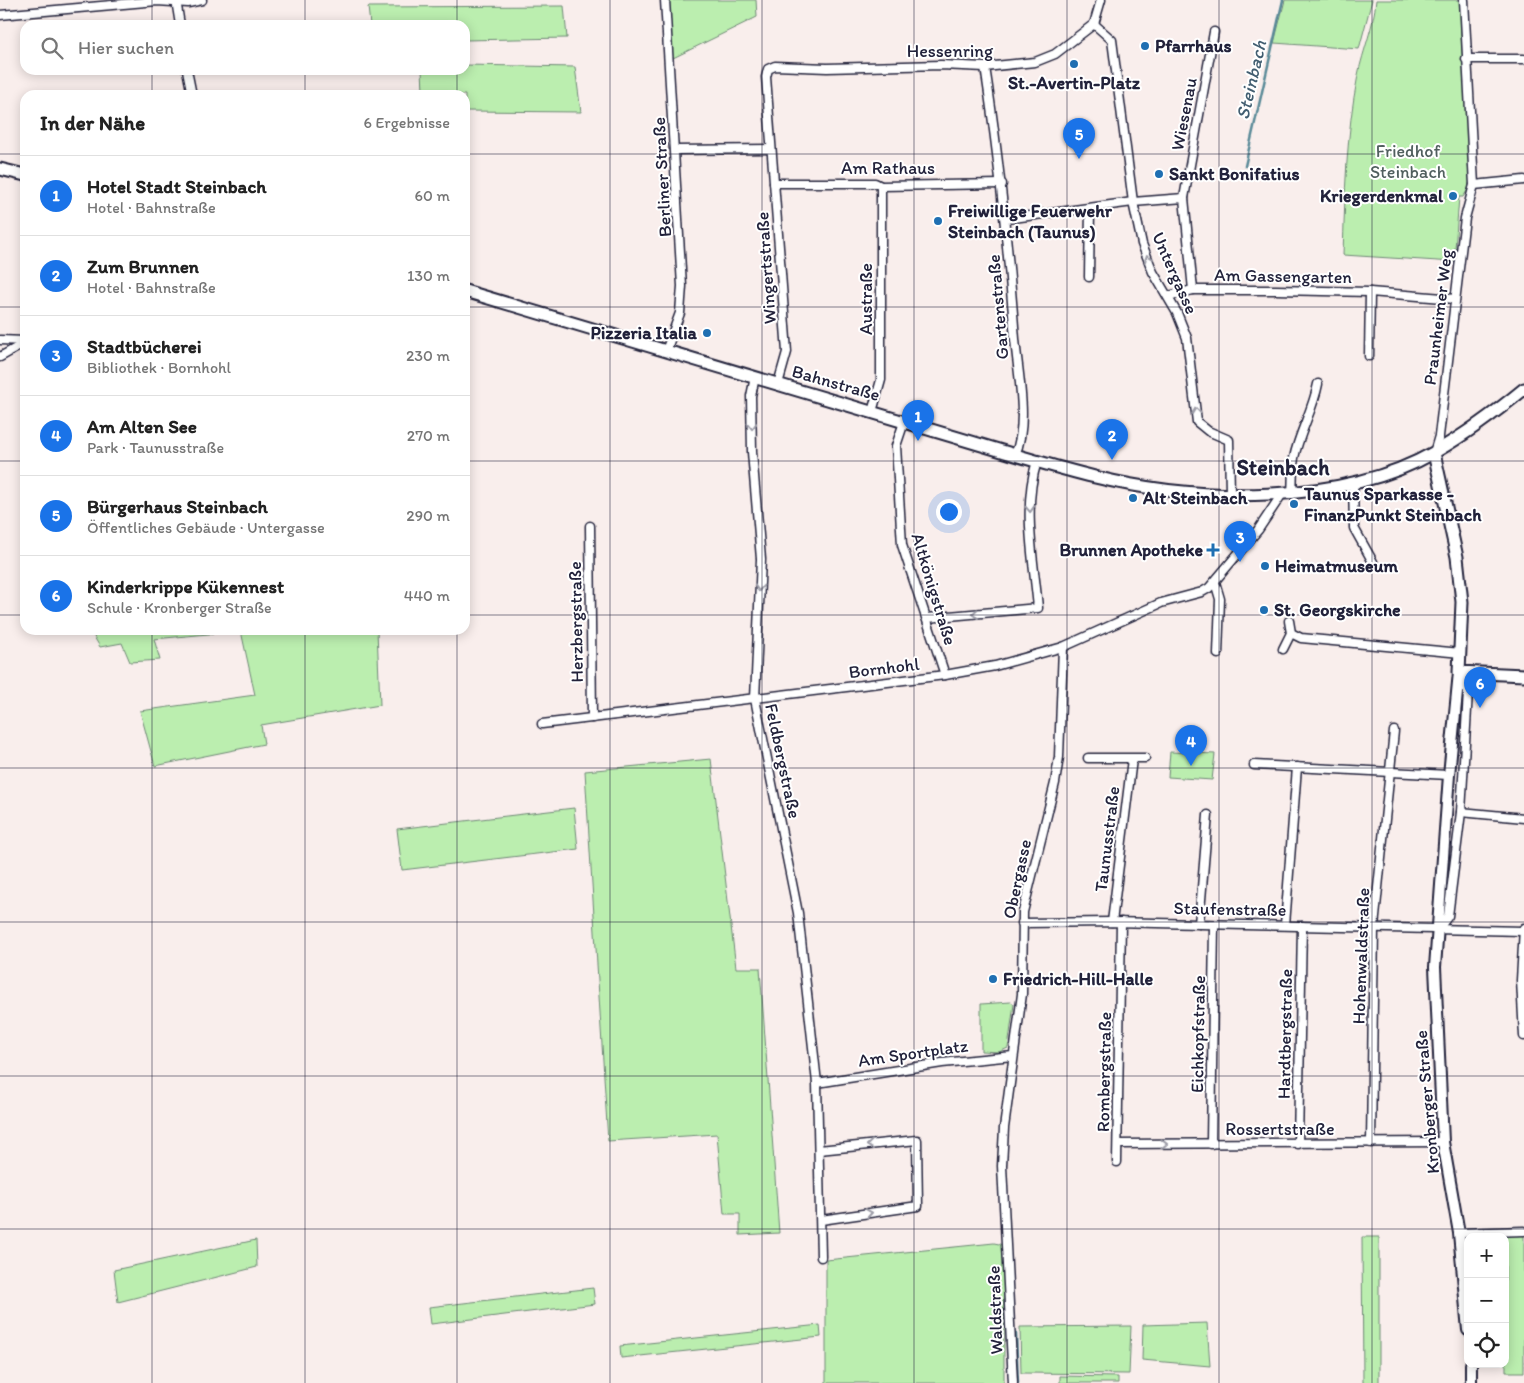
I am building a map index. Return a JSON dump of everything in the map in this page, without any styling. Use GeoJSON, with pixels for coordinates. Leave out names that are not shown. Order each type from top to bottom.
{"type":"FeatureCollection","features":[{"type":"Feature","properties":{"kind":"main road"},"geometry":{"type":"LineString","coordinates":[[0,169],[20,174]]}},
{"type":"Feature","properties":{"kind":"main road","name":"Bahnstraße"},"geometry":{"type":"LineString","coordinates":[[470,292],[1015,455],[1120,482],[1158,488],[1230,494],[1287,494],[1323,490],[1353,482],[1395,470],[1434,453],[1524,389]]}},
{"type":"Feature","properties":{"kind":"main road"},"geometry":{"type":"LineString","coordinates":[[1434,453],[1457,557],[1462,602],[1459,672],[1524,675]]}},
{"type":"Feature","properties":{"kind":"street"},"geometry":{"type":"LineString","coordinates":[[0,15],[157,1],[188,3],[202,0]]}},
{"type":"Feature","properties":{"kind":"street","name":"Berliner Straße"},"geometry":{"type":"LineString","coordinates":[[665,0],[676,150],[682,286],[680,313],[666,351]]}},
{"type":"Feature","properties":{"kind":"street"},"geometry":{"type":"LineString","coordinates":[[1094,24],[1101,0]]}},
{"type":"Feature","properties":{"kind":"street","name":"Praunheimer Weg"},"geometry":{"type":"LineString","coordinates":[[1434,453],[1439,436],[1465,218],[1474,185],[1464,0]]}},
{"type":"Feature","properties":{"kind":"street"},"geometry":{"type":"LineString","coordinates":[[176,1],[179,20]]}},
{"type":"Feature","properties":{"kind":"street","name":"Hessenring"},"geometry":{"type":"LineString","coordinates":[[768,69],[775,66],[827,68],[1022,65],[1047,58],[1069,45],[1094,24]]}},
{"type":"Feature","properties":{"kind":"street","name":"Untergasse"},"geometry":{"type":"LineString","coordinates":[[1094,24],[1112,40],[1133,202],[1142,244],[1153,272],[1168,296],[1187,338],[1197,422],[1208,431],[1229,440],[1230,494]]}},
{"type":"Feature","properties":{"kind":"street","name":"Wiesenau"},"geometry":{"type":"LineString","coordinates":[[1193,290],[1184,198],[1214,32]]}},
{"type":"Feature","properties":{"kind":"street"},"geometry":{"type":"LineString","coordinates":[[1466,59],[1524,59]]}},
{"type":"Feature","properties":{"kind":"street","name":"Gartenstraße"},"geometry":{"type":"LineString","coordinates":[[986,67],[1006,219],[1022,432],[1015,455]]}},
{"type":"Feature","properties":{"kind":"street","name":"Wingertstraße"},"geometry":{"type":"LineString","coordinates":[[768,69],[766,77],[770,149],[788,352],[778,384]]}},
{"type":"Feature","properties":{"kind":"street"},"geometry":{"type":"LineString","coordinates":[[189,75],[191,90]]}},
{"type":"Feature","properties":{"kind":"street"},"geometry":{"type":"LineString","coordinates":[[676,150],[770,149]]}},
{"type":"Feature","properties":{"kind":"street"},"geometry":{"type":"LineString","coordinates":[[1474,185],[1524,180]]}},
{"type":"Feature","properties":{"kind":"street","name":"Am Rathaus"},"geometry":{"type":"LineString","coordinates":[[774,183],[875,183],[881,186],[1002,184]]}},
{"type":"Feature","properties":{"kind":"street","name":"Austraße"},"geometry":{"type":"LineString","coordinates":[[872,412],[882,380],[881,186]]}},
{"type":"Feature","properties":{"kind":"street"},"geometry":{"type":"LineString","coordinates":[[1006,219],[1133,202],[1184,198]]}},
{"type":"Feature","properties":{"kind":"street"},"geometry":{"type":"LineString","coordinates":[[1089,276],[1090,208]]}},
{"type":"Feature","properties":{"kind":"street","name":"Am Gassengarten"},"geometry":{"type":"LineString","coordinates":[[1168,296],[1193,290],[1370,292],[1455,298]]}},
{"type":"Feature","properties":{"kind":"street","name":"Am Gassengarten"},"geometry":{"type":"LineString","coordinates":[[1368,356],[1370,292]]}},
{"type":"Feature","properties":{"kind":"street"},"geometry":{"type":"LineString","coordinates":[[0,340],[20,342]]}},
{"type":"Feature","properties":{"kind":"street"},"geometry":{"type":"LineString","coordinates":[[0,357],[20,345]]}},
{"type":"Feature","properties":{"kind":"street","name":"Feldbergstraße"},"geometry":{"type":"LineString","coordinates":[[755,377],[751,396],[752,452],[760,559],[755,699],[797,904],[817,1083],[821,1258]]}},
{"type":"Feature","properties":{"kind":"street"},"geometry":{"type":"LineString","coordinates":[[1287,494],[1302,430],[1314,403],[1318,384]]}},
{"type":"Feature","properties":{"kind":"street","name":"Altkönigstraße"},"geometry":{"type":"LineString","coordinates":[[904,422],[896,446],[900,534],[945,675]]}},
{"type":"Feature","properties":{"kind":"street"},"geometry":{"type":"LineString","coordinates":[[927,618],[1038,608],[1030,504],[1032,476],[1037,461]]}},
{"type":"Feature","properties":{"kind":"street"},"geometry":{"type":"LineString","coordinates":[[1353,482],[1354,528],[1373,562]]}},
{"type":"Feature","properties":{"kind":"street","name":"Bornhohl"},"geometry":{"type":"LineString","coordinates":[[542,724],[945,675],[995,666],[1063,647],[1161,603],[1202,592],[1215,582],[1287,494]]}},
{"type":"Feature","properties":{"kind":"street","name":"Herzbergstraße"},"geometry":{"type":"LineString","coordinates":[[590,526],[592,718]]}},
{"type":"Feature","properties":{"kind":"street"},"geometry":{"type":"LineString","coordinates":[[1215,582],[1220,599],[1218,654]]}},
{"type":"Feature","properties":{"kind":"street"},"geometry":{"type":"LineString","coordinates":[[1284,649],[1292,633],[1289,621]]}},
{"type":"Feature","properties":{"kind":"street"},"geometry":{"type":"LineString","coordinates":[[1292,633],[1301,638],[1461,653]]}},
{"type":"Feature","properties":{"kind":"street","name":"Obergasse"},"geometry":{"type":"LineString","coordinates":[[1007,1237],[1002,1166],[1012,1056],[1022,994],[1022,923],[1025,899],[1058,766],[1063,647]]}},
{"type":"Feature","properties":{"kind":"street","name":"Kronberger Straße"},"geometry":{"type":"LineString","coordinates":[[1459,672],[1449,775],[1435,967],[1443,1142],[1458,1233],[1467,1323]]}},
{"type":"Feature","properties":{"kind":"street","name":"Kronberger Straße"},"geometry":{"type":"LineString","coordinates":[[1438,929],[1448,916],[1462,812],[1468,692],[1459,672]]}},
{"type":"Feature","properties":{"kind":"street","name":"Hohenwaldstraße"},"geometry":{"type":"LineString","coordinates":[[1371,1142],[1374,927],[1394,731]]}},
{"type":"Feature","properties":{"kind":"street"},"geometry":{"type":"LineString","coordinates":[[1088,758],[1145,758]]}},
{"type":"Feature","properties":{"kind":"street","name":"Taunusstraße"},"geometry":{"type":"LineString","coordinates":[[1112,922],[1132,759]]}},
{"type":"Feature","properties":{"kind":"street"},"geometry":{"type":"LineString","coordinates":[[1254,765],[1449,775]]}},
{"type":"Feature","properties":{"kind":"street"},"geometry":{"type":"LineString","coordinates":[[1285,925],[1297,767]]}},
{"type":"Feature","properties":{"kind":"street"},"geometry":{"type":"LineString","coordinates":[[1462,812],[1524,818]]}},
{"type":"Feature","properties":{"kind":"street"},"geometry":{"type":"LineString","coordinates":[[1199,924],[1208,814]]}},
{"type":"Feature","properties":{"kind":"street","name":"Staufenstraße"},"geometry":{"type":"LineString","coordinates":[[1022,923],[1121,922],[1438,929]]}},
{"type":"Feature","properties":{"kind":"street","name":"Rombergstraße"},"geometry":{"type":"LineString","coordinates":[[1118,1162],[1121,922]]}},
{"type":"Feature","properties":{"kind":"street","name":"Eichkopfstraße"},"geometry":{"type":"LineString","coordinates":[[1211,1144],[1214,924]]}},
{"type":"Feature","properties":{"kind":"street","name":"Hardtbergstraße"},"geometry":{"type":"LineString","coordinates":[[1298,1144],[1302,926]]}},
{"type":"Feature","properties":{"kind":"street"},"geometry":{"type":"LineString","coordinates":[[1438,929],[1524,930],[1521,980],[1524,1036]]}},
{"type":"Feature","properties":{"kind":"street","name":"Am Sportplatz"},"geometry":{"type":"LineString","coordinates":[[817,1083],[942,1063],[1012,1056]]}},
{"type":"Feature","properties":{"kind":"street"},"geometry":{"type":"LineString","coordinates":[[819,1150],[917,1140],[918,1206],[821,1220]]}},
{"type":"Feature","properties":{"kind":"street","name":"Rossertstraße"},"geometry":{"type":"LineString","coordinates":[[1118,1144],[1443,1142]]}},
{"type":"Feature","properties":{"kind":"street"},"geometry":{"type":"LineString","coordinates":[[1458,1233],[1524,1231]]}},
{"type":"Feature","properties":{"kind":"street","name":"Waldstraße"},"geometry":{"type":"LineString","coordinates":[[1007,1237],[1012,1383]]}},
{"type":"Feature","properties":{"kind":"street"},"geometry":{"type":"LineString","coordinates":[[1471,1368],[1472,1383]]}},
{"type":"Feature","properties":{"kind":"green space"},"geometry":{"type":"Polygon","coordinates":[[[666,0],[756,0],[757,17],[671,59],[666,0]]]}},
{"type":"Feature","properties":{"kind":"green space"},"geometry":{"type":"Polygon","coordinates":[[[1285,0],[1372,0],[1359,49],[1274,43],[1285,0]]]}},
{"type":"Feature","properties":{"kind":"green space","name":"Friedhof Steinbach"},"geometry":{"type":"Polygon","coordinates":[[[1376,0],[1462,0],[1461,33],[1471,185],[1463,197],[1459,197],[1454,262],[1343,255],[1351,120],[1358,75],[1373,19],[1376,0]]]}},
{"type":"Feature","properties":{"kind":"green space"},"geometry":{"type":"Polygon","coordinates":[[[564,6],[567,38],[470,40],[470,20],[369,20],[368,7],[564,6]]]}},
{"type":"Feature","properties":{"kind":"green space"},"geometry":{"type":"Polygon","coordinates":[[[470,65],[575,67],[581,112],[470,111],[470,90],[423,90],[422,75],[470,75],[470,65]]]}},
{"type":"Feature","properties":{"kind":"green space"},"geometry":{"type":"Polygon","coordinates":[[[93,635],[198,635],[154,639],[160,660],[130,662],[122,643],[100,647],[93,635]]]}},
{"type":"Feature","properties":{"kind":"green space"},"geometry":{"type":"Polygon","coordinates":[[[242,635],[377,635],[380,705],[261,725],[264,744],[155,766],[140,711],[255,695],[242,635]]]}},
{"type":"Feature","properties":{"kind":"green space"},"geometry":{"type":"Polygon","coordinates":[[[1170,752],[1215,754],[1212,780],[1168,777],[1170,752]]]}},
{"type":"Feature","properties":{"kind":"green space"},"geometry":{"type":"Polygon","coordinates":[[[711,759],[736,968],[760,968],[779,1233],[740,1235],[740,1214],[724,1214],[717,1134],[608,1141],[585,771],[711,759]]]}},
{"type":"Feature","properties":{"kind":"green space"},"geometry":{"type":"Polygon","coordinates":[[[574,808],[578,849],[402,870],[397,829],[574,808]]]}},
{"type":"Feature","properties":{"kind":"green space"},"geometry":{"type":"Polygon","coordinates":[[[1011,1002],[1014,1004],[1008,1048],[999,1052],[981,1051],[981,1004],[1011,1002]]]}},
{"type":"Feature","properties":{"kind":"green space"},"geometry":{"type":"Polygon","coordinates":[[[1524,1234],[1524,1372],[1506,1372],[1506,1368],[1509,1368],[1509,1235],[1524,1234]]]}},
{"type":"Feature","properties":{"kind":"green space"},"geometry":{"type":"Polygon","coordinates":[[[1362,1237],[1379,1237],[1379,1383],[1363,1383],[1362,1237]]]}},
{"type":"Feature","properties":{"kind":"green space"},"geometry":{"type":"Polygon","coordinates":[[[256,1240],[257,1267],[118,1302],[114,1270],[256,1240]]]}},
{"type":"Feature","properties":{"kind":"green space"},"geometry":{"type":"Polygon","coordinates":[[[994,1243],[1004,1245],[1004,1383],[826,1383],[826,1260],[994,1243]]]}},
{"type":"Feature","properties":{"kind":"green space"},"geometry":{"type":"Polygon","coordinates":[[[593,1288],[595,1304],[431,1324],[429,1307],[593,1288]]]}},
{"type":"Feature","properties":{"kind":"green space"},"geometry":{"type":"Polygon","coordinates":[[[1207,1323],[1210,1366],[1142,1360],[1143,1325],[1207,1323]]]}},
{"type":"Feature","properties":{"kind":"green space"},"geometry":{"type":"Polygon","coordinates":[[[820,1325],[821,1337],[621,1358],[620,1346],[820,1325]]]}},
{"type":"Feature","properties":{"kind":"green space"},"geometry":{"type":"Polygon","coordinates":[[[1131,1326],[1129,1374],[1021,1373],[1020,1327],[1131,1326]]]}},
{"type":"Feature","properties":{"kind":"green space"},"geometry":{"type":"Polygon","coordinates":[[[1060,1376],[1118,1377],[1118,1383],[1060,1383],[1060,1376]]]}},
{"type":"Feature","properties":{"kind":"waterway","name":"Steinbach"},"geometry":{"type":"LineString","coordinates":[[1245,166],[1283,0]]}},
{"type":"Feature","properties":{"kind":"waterway"},"geometry":{"type":"LineString","coordinates":[[1016,1334],[1018,1383]]}},
{"type":"Feature","properties":{"kind":"place","name":"Pfarrhaus"},"geometry":{"type":"Point","coordinates":[1145,46]}},
{"type":"Feature","properties":{"kind":"place","name":"St.-Avertin-Platz"},"geometry":{"type":"Point","coordinates":[1074,64]}},
{"type":"Feature","properties":{"kind":"place","name":"Bürgerhaus Steinbach"},"geometry":{"type":"Point","coordinates":[1079,159]}},
{"type":"Feature","properties":{"kind":"place","name":"Sankt Bonifatius"},"geometry":{"type":"Point","coordinates":[1159,174]}},
{"type":"Feature","properties":{"kind":"place","name":"Kriegerdenkmal"},"geometry":{"type":"Point","coordinates":[1453,196]}},
{"type":"Feature","properties":{"kind":"place","name":"Freiwillige Feuerwehr Steinbach (Taunus)"},"geometry":{"type":"Point","coordinates":[938,221]}},
{"type":"Feature","properties":{"kind":"place","name":"Pizzeria Italia"},"geometry":{"type":"Point","coordinates":[707,333]}},
{"type":"Feature","properties":{"kind":"place","name":"Hotel Stadt Steinbach"},"geometry":{"type":"Point","coordinates":[918,441]}},
{"type":"Feature","properties":{"kind":"place","name":"Zum Brunnen"},"geometry":{"type":"Point","coordinates":[1112,460]}},
{"type":"Feature","properties":{"kind":"place","name":"Alt Steinbach"},"geometry":{"type":"Point","coordinates":[1133,498]}},
{"type":"Feature","properties":{"kind":"place","name":"Taunus Sparkasse - FinanzPunkt Steinbach"},"geometry":{"type":"Point","coordinates":[1294,504]}},
{"type":"Feature","properties":{"kind":"place","name":"Brunnen Apotheke"},"geometry":{"type":"Point","coordinates":[1213,550]}},
{"type":"Feature","properties":{"kind":"place","name":"Stadtbücherei"},"geometry":{"type":"Point","coordinates":[1240,562]}},
{"type":"Feature","properties":{"kind":"place","name":"Heimatmuseum"},"geometry":{"type":"Point","coordinates":[1265,566]}},
{"type":"Feature","properties":{"kind":"place","name":"St. Georgskirche"},"geometry":{"type":"Point","coordinates":[1264,610]}},
{"type":"Feature","properties":{"kind":"place","name":"Kinderkrippe Kükennest"},"geometry":{"type":"Point","coordinates":[1480,708]}},
{"type":"Feature","properties":{"kind":"place","name":"Am Alten See"},"geometry":{"type":"Point","coordinates":[1191,766]}},
{"type":"Feature","properties":{"kind":"place","name":"Friedrich-Hill-Halle"},"geometry":{"type":"Point","coordinates":[993,979]}},
{"type":"Feature","properties":{"kind":"district","name":"Steinbach"},"geometry":{"type":"Point","coordinates":[1283,467]}}]}
